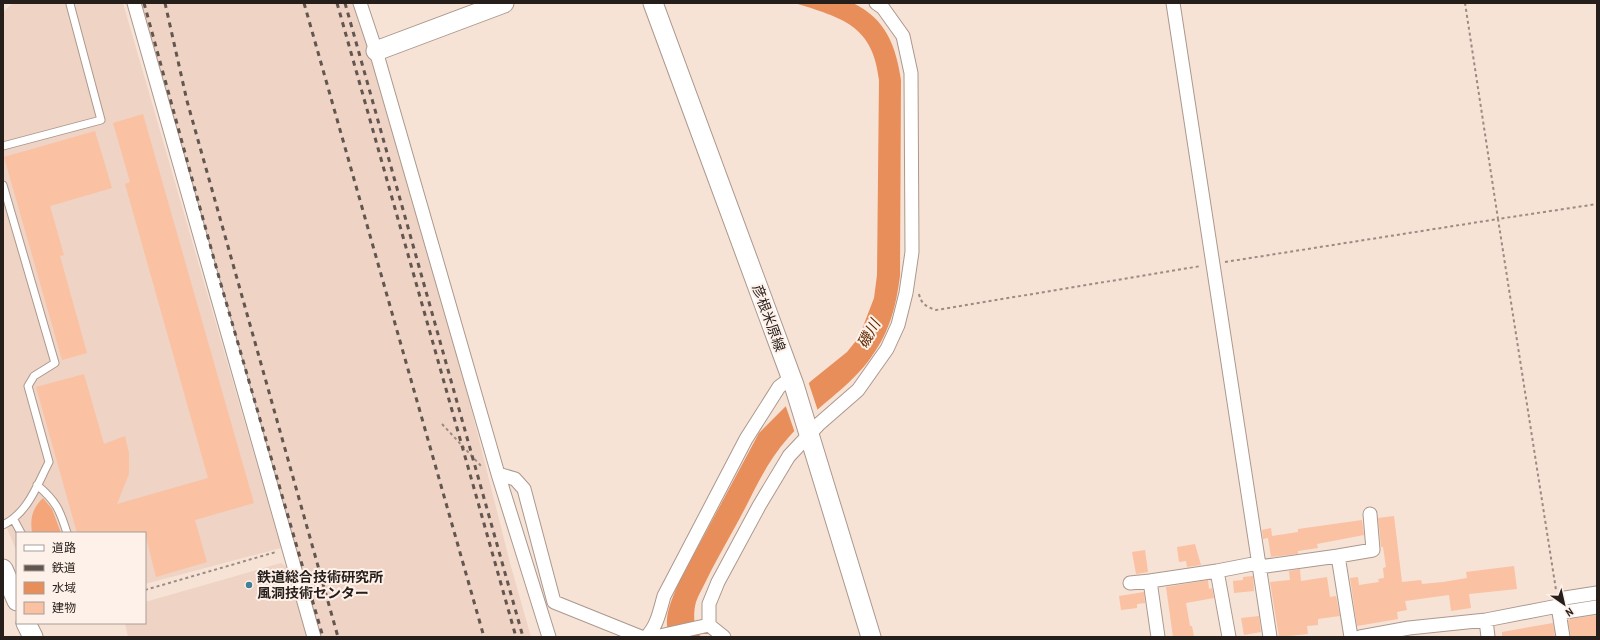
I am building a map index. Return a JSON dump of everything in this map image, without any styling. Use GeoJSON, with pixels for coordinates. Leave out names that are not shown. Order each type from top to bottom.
{"type":"FeatureCollection","features":[{"type":"Feature","properties":{"kind":"main road"},"geometry":{"type":"LineString","coordinates":[[376,51],[504,3]]}},
{"type":"Feature","properties":{"kind":"main road","name":"彦根米原線"},"geometry":{"type":"LineString","coordinates":[[653,3],[792,381],[809,431],[871,637]]}},
{"type":"Feature","properties":{"kind":"main road"},"geometry":{"type":"LineString","coordinates":[[3,569],[16,599]]}},
{"type":"Feature","properties":{"kind":"street"},"geometry":{"type":"LineString","coordinates":[[134,3],[314,637]]}},
{"type":"Feature","properties":{"kind":"street"},"geometry":{"type":"LineString","coordinates":[[360,3],[376,51],[492,473],[549,637]]}},
{"type":"Feature","properties":{"kind":"street"},"geometry":{"type":"LineString","coordinates":[[706,625],[709,604],[725,568],[789,456],[809,431],[858,390],[887,349],[898,325],[906,293],[912,252],[911,73],[903,36],[883,8],[876,3]]}},
{"type":"Feature","properties":{"kind":"street"},"geometry":{"type":"LineString","coordinates":[[1173,3],[1270,637]]}},
{"type":"Feature","properties":{"kind":"street"},"geometry":{"type":"LineString","coordinates":[[646,637],[652,632],[656,624],[664,596],[746,439],[778,387],[792,381]]}},
{"type":"Feature","properties":{"kind":"street"},"geometry":{"type":"LineString","coordinates":[[492,473],[515,479],[524,489],[554,602],[641,637]]}},
{"type":"Feature","properties":{"kind":"street"},"geometry":{"type":"LineString","coordinates":[[1130,583],[1259,565],[1338,556],[1373,550],[1370,514]]}},
{"type":"Feature","properties":{"kind":"street"},"geometry":{"type":"LineString","coordinates":[[1338,556],[1351,637]]}},
{"type":"Feature","properties":{"kind":"street"},"geometry":{"type":"LineString","coordinates":[[1217,571],[1229,637]]}},
{"type":"Feature","properties":{"kind":"street"},"geometry":{"type":"LineString","coordinates":[[1150,581],[1158,637]]}},
{"type":"Feature","properties":{"kind":"street"},"geometry":{"type":"LineString","coordinates":[[1563,637],[1560,607],[1565,598],[1597,593]]}},
{"type":"Feature","properties":{"kind":"street"},"geometry":{"type":"LineString","coordinates":[[1360,637],[1410,633],[1560,607],[1597,607]]}},
{"type":"Feature","properties":{"kind":"street"},"geometry":{"type":"LineString","coordinates":[[1486,620],[1488,637]]}},
{"type":"Feature","properties":{"kind":"street"},"geometry":{"type":"LineString","coordinates":[[655,637],[706,625],[724,637]]}},
{"type":"Feature","properties":{"kind":"lane"},"geometry":{"type":"LineString","coordinates":[[3,146],[101,120],[70,4]]}},
{"type":"Feature","properties":{"kind":"lane"},"geometry":{"type":"LineString","coordinates":[[3,185],[55,363],[34,376],[28,386],[49,462],[27,505],[14,520],[3,525]]}},
{"type":"Feature","properties":{"kind":"lane"},"geometry":{"type":"LineString","coordinates":[[37,485],[52,497],[61,515],[67,532]]}},
{"type":"Feature","properties":{"kind":"lane"},"geometry":{"type":"LineString","coordinates":[[14,520],[20,532]]}},
{"type":"Feature","properties":{"kind":"path"},"geometry":{"type":"LineString","coordinates":[[1465,3],[1556,595],[1560,607]]}},
{"type":"Feature","properties":{"kind":"path"},"geometry":{"type":"LineString","coordinates":[[909,269],[916,280],[920,300],[926,307],[936,310],[1213,264],[1597,204]]}},
{"type":"Feature","properties":{"kind":"path"},"geometry":{"type":"LineString","coordinates":[[442,424],[492,473]]}},
{"type":"Feature","properties":{"kind":"path"},"geometry":{"type":"LineString","coordinates":[[146,590],[280,551]]}},
{"type":"Feature","properties":{"kind":"shaded area"},"geometry":{"type":"Polygon","coordinates":[[[123,3],[281,548],[146,584],[146,532],[16,532],[16,550],[3,519],[3,12],[12,4],[123,3]]]}},
{"type":"Feature","properties":{"kind":"shaded area"},"geometry":{"type":"Polygon","coordinates":[[[140,3],[360,3],[395,137],[466,388],[510,563],[531,637],[320,637],[140,3]]]}},
{"type":"Feature","properties":{"kind":"shaded area"},"geometry":{"type":"Polygon","coordinates":[[[43,498],[52,509],[61,532],[32,532],[31,523],[36,506],[43,498]]]}},
{"type":"Feature","properties":{"kind":"shaded area","name":"鉄道総合技術研究所 風洞技術センター"},"geometry":{"type":"Polygon","coordinates":[[[281,563],[287,567],[307,637],[128,637],[125,624],[146,624],[146,602],[281,563]]]}},
{"type":"Feature","properties":{"kind":"water","name":"磯川"},"geometry":{"type":"Polygon","coordinates":[[[795,3],[853,3],[874,17],[881,25],[888,35],[896,56],[901,80],[900,276],[896,298],[888,328],[872,356],[854,378],[798,427],[772,458],[697,600],[694,611],[694,620],[696,629],[701,637],[670,637],[667,624],[668,610],[678,584],[759,433],[811,381],[847,352],[859,337],[874,298],[877,275],[879,80],[876,62],[870,47],[862,35],[852,26],[841,19],[795,3]]]}},
{"type":"Feature","properties":{"kind":"pier"},"geometry":{"type":"Polygon","coordinates":[[[808,381],[818,411],[795,433],[785,404],[808,381]]]}},
{"type":"Feature","properties":{"kind":"building"},"geometry":{"type":"Polygon","coordinates":[[[143,114],[254,503],[195,520],[207,562],[156,577],[146,532],[77,532],[36,387],[84,374],[104,444],[125,436],[129,453],[129,474],[117,504],[208,478],[125,184],[130,182],[113,123],[143,114]]]}},
{"type":"Feature","properties":{"kind":"building"},"geometry":{"type":"Polygon","coordinates":[[[95,131],[112,188],[50,206],[64,255],[60,256],[87,353],[62,360],[4,157],[95,131]]]}},
{"type":"Feature","properties":{"kind":"building"},"geometry":{"type":"Polygon","coordinates":[[[1394,516],[1402,582],[1421,580],[1422,584],[1443,582],[1467,578],[1466,572],[1514,566],[1517,589],[1469,594],[1471,608],[1451,611],[1449,595],[1405,601],[1407,610],[1397,612],[1398,619],[1357,626],[1350,578],[1358,577],[1359,585],[1379,582],[1378,579],[1384,578],[1383,568],[1386,567],[1383,547],[1381,547],[1378,518],[1394,516]]]}},
{"type":"Feature","properties":{"kind":"building"},"geometry":{"type":"Polygon","coordinates":[[[1362,520],[1364,535],[1317,544],[1318,548],[1298,551],[1298,554],[1271,557],[1268,538],[1263,539],[1262,530],[1271,528],[1272,536],[1298,532],[1298,529],[1362,520]]]}},
{"type":"Feature","properties":{"kind":"building"},"geometry":{"type":"Polygon","coordinates":[[[1195,544],[1201,565],[1187,567],[1186,561],[1179,562],[1177,547],[1195,544]]]}},
{"type":"Feature","properties":{"kind":"building"},"geometry":{"type":"Polygon","coordinates":[[[1145,550],[1148,572],[1136,574],[1132,552],[1145,550]]]}},
{"type":"Feature","properties":{"kind":"building"},"geometry":{"type":"Polygon","coordinates":[[[1300,569],[1301,581],[1327,577],[1330,597],[1336,596],[1340,616],[1318,619],[1318,625],[1307,626],[1308,634],[1279,637],[1270,582],[1290,580],[1289,571],[1300,569]]]}},
{"type":"Feature","properties":{"kind":"building"},"geometry":{"type":"Polygon","coordinates":[[[1253,576],[1254,591],[1234,593],[1233,581],[1243,580],[1243,577],[1253,576]]]}},
{"type":"Feature","properties":{"kind":"building"},"geometry":{"type":"Polygon","coordinates":[[[1208,580],[1209,589],[1212,588],[1214,598],[1186,603],[1190,626],[1192,626],[1194,637],[1173,637],[1166,587],[1208,580]]]}},
{"type":"Feature","properties":{"kind":"building"},"geometry":{"type":"Polygon","coordinates":[[[1144,592],[1145,603],[1137,604],[1137,608],[1121,610],[1119,596],[1144,592]]]}},
{"type":"Feature","properties":{"kind":"building"},"geometry":{"type":"Polygon","coordinates":[[[1597,615],[1597,637],[1571,637],[1568,621],[1570,619],[1597,615]]]}},
{"type":"Feature","properties":{"kind":"building"},"geometry":{"type":"Polygon","coordinates":[[[1259,616],[1261,632],[1244,635],[1241,618],[1259,616]]]}},
{"type":"Feature","properties":{"kind":"building"},"geometry":{"type":"Polygon","coordinates":[[[1553,623],[1555,637],[1502,637],[1502,632],[1553,623]]]}},
{"type":"Feature","properties":{"kind":"railway"},"geometry":{"type":"LineString","coordinates":[[144,3],[220,281],[323,637]]}},
{"type":"Feature","properties":{"kind":"railway"},"geometry":{"type":"LineString","coordinates":[[165,3],[187,101],[338,637]]}},
{"type":"Feature","properties":{"kind":"railway"},"geometry":{"type":"LineString","coordinates":[[304,3],[484,637]]}},
{"type":"Feature","properties":{"kind":"railway"},"geometry":{"type":"LineString","coordinates":[[337,3],[516,637]]}},
{"type":"Feature","properties":{"kind":"railway"},"geometry":{"type":"LineString","coordinates":[[345,3],[523,637]]}},
{"type":"Feature","properties":{"kind":"place","name":"鉄道総合技術研究所 風洞技術センター"},"geometry":{"type":"Point","coordinates":[249,585]}}]}
